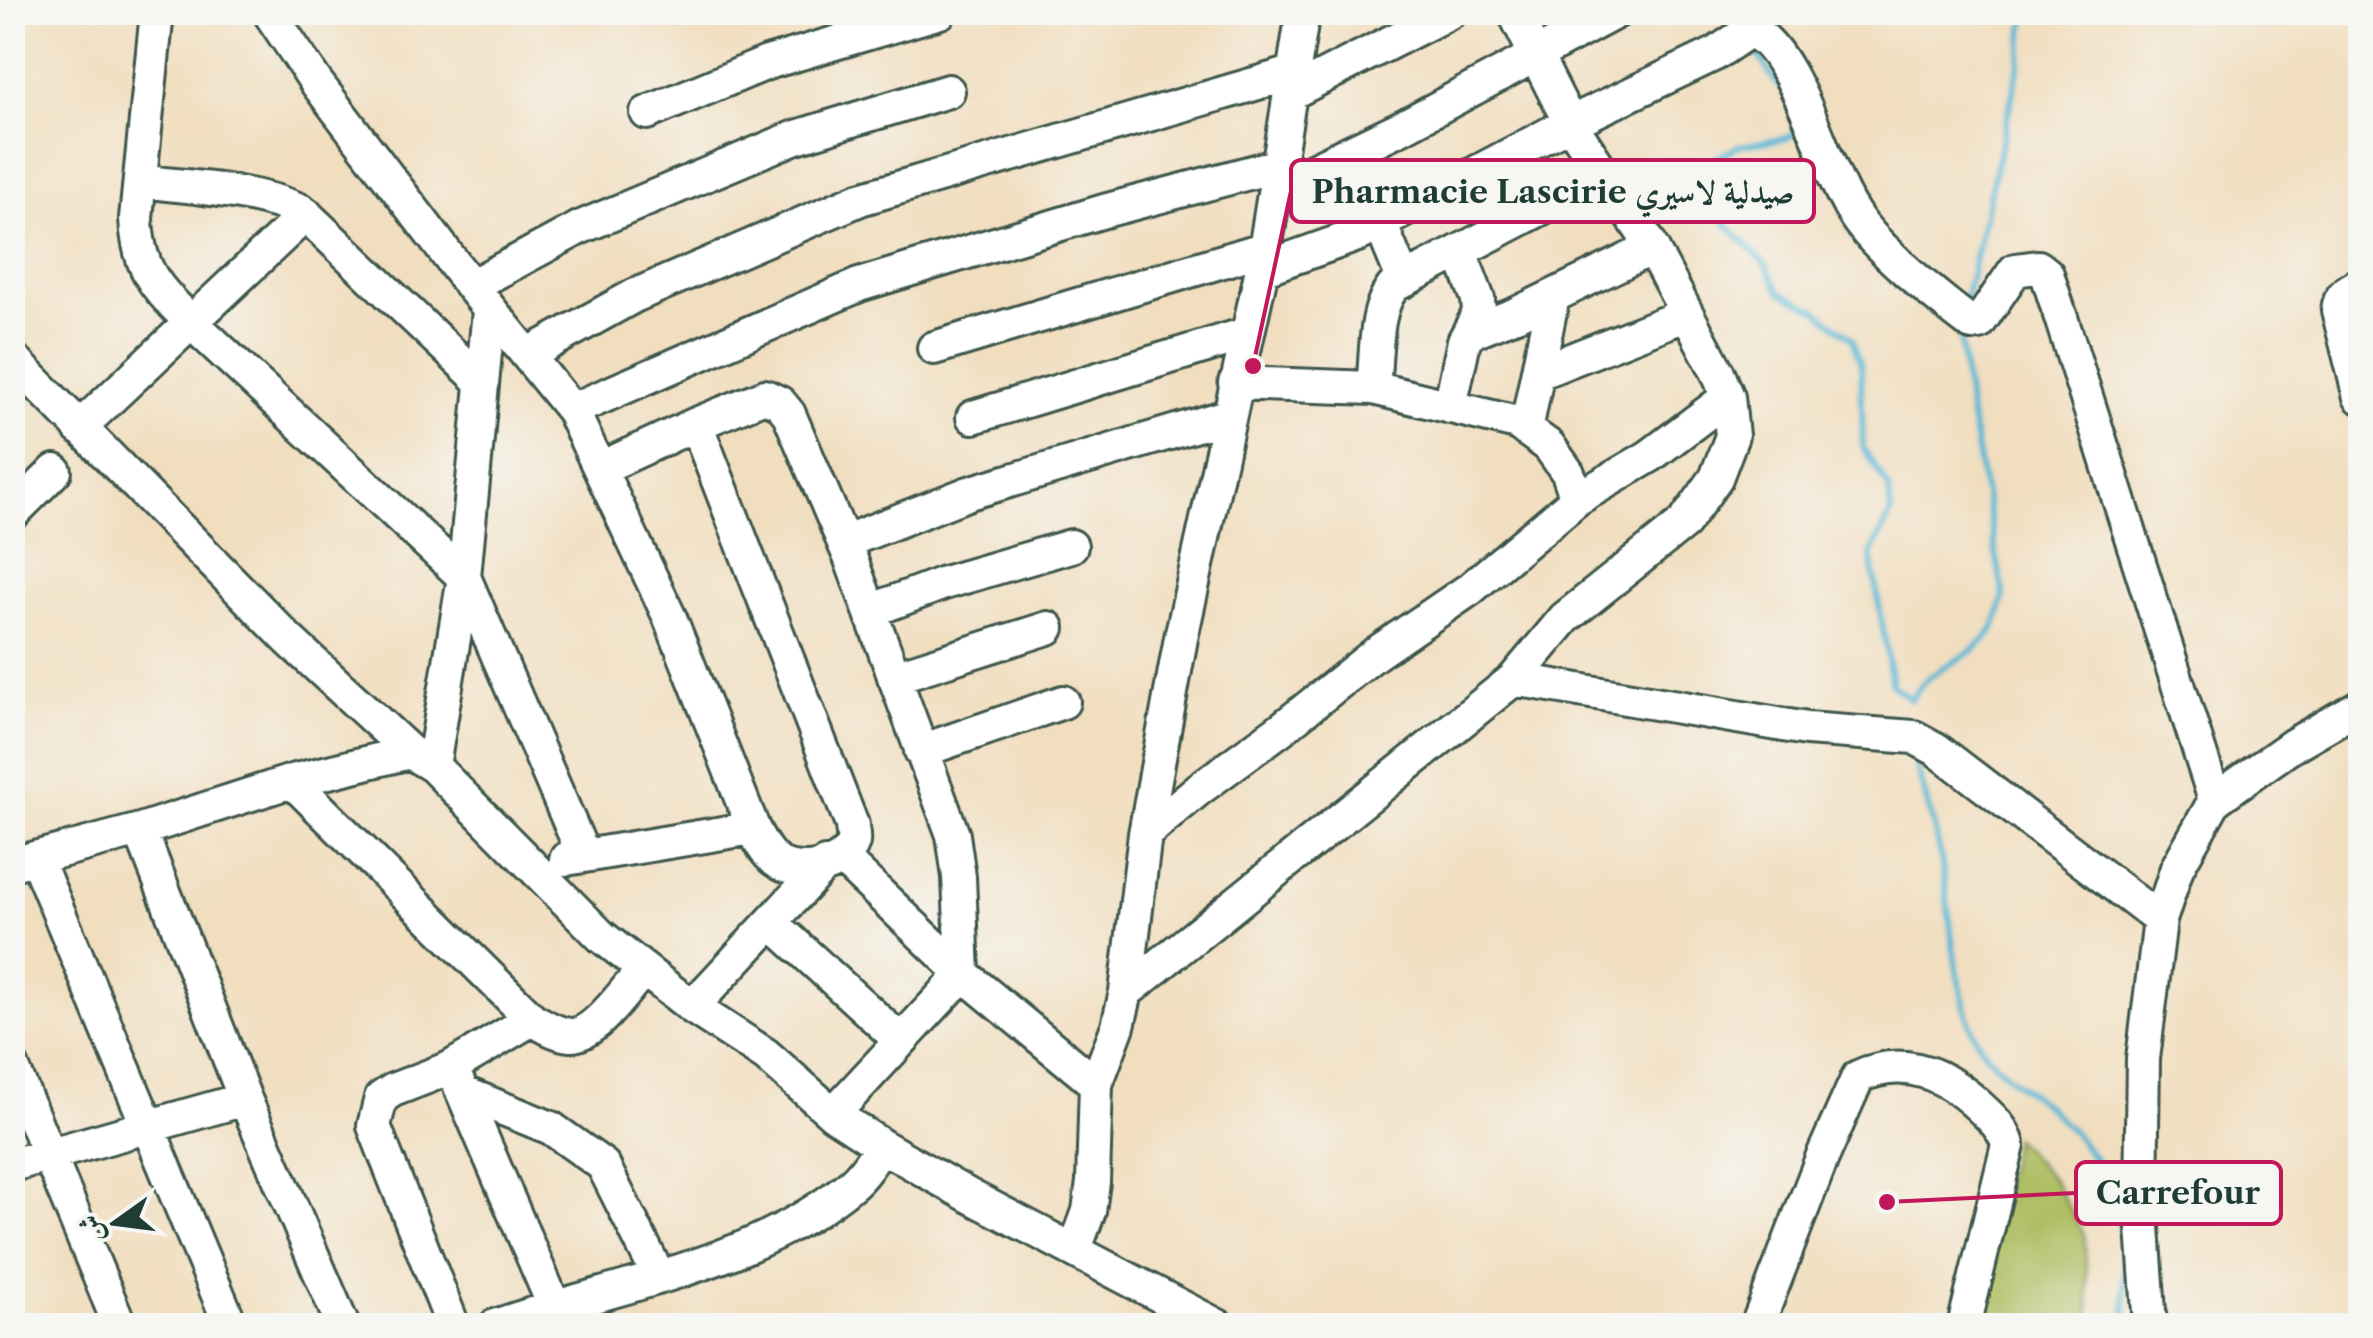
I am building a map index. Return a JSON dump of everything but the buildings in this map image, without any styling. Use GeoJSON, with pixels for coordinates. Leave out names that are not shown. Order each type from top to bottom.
{"type":"FeatureCollection","features":[{"type":"Feature","properties":{"kind":"street"},"geometry":{"type":"LineString","coordinates":[[157,12],[140,181],[137,241],[144,267],[154,285],[192,323],[464,577],[584,856]]}},
{"type":"Feature","properties":{"kind":"street"},"geometry":{"type":"LineString","coordinates":[[270,12],[316,82],[480,298],[572,410],[670,618],[764,849],[786,868],[807,869],[834,861]]}},
{"type":"Feature","properties":{"kind":"street"},"geometry":{"type":"LineString","coordinates":[[647,114],[767,63],[940,12]]}},
{"type":"Feature","properties":{"kind":"street"},"geometry":{"type":"LineString","coordinates":[[1075,1249],[1089,1212],[1093,1182],[1096,1084],[1126,992],[1145,834],[1180,638],[1264,259],[1303,12]]}},
{"type":"Feature","properties":{"kind":"street"},"geometry":{"type":"LineString","coordinates":[[528,354],[634,296],[860,199],[1290,83],[1450,12]]}},
{"type":"Feature","properties":{"kind":"street"},"geometry":{"type":"LineString","coordinates":[[1126,992],[1514,680],[1565,618],[1684,524],[1716,478],[1732,436],[1728,397],[1652,248],[1618,191],[1570,124],[1514,12]]}},
{"type":"Feature","properties":{"kind":"street"},"geometry":{"type":"LineString","coordinates":[[572,410],[859,285],[1104,211],[1278,176],[1404,126],[1616,12]]}},
{"type":"Feature","properties":{"kind":"street"},"geometry":{"type":"LineString","coordinates":[[934,348],[1333,244],[1715,54],[1743,35],[1763,37],[1795,88],[1855,216],[1959,314],[1980,323],[2014,270],[2038,266],[2047,274],[2215,800]]}},
{"type":"Feature","properties":{"kind":"street"},"geometry":{"type":"LineString","coordinates":[[480,298],[578,228],[793,138],[948,91]]}},
{"type":"Feature","properties":{"kind":"street"},"geometry":{"type":"LineString","coordinates":[[1373,388],[1388,293],[1404,280],[1604,175]]}},
{"type":"Feature","properties":{"kind":"street"},"geometry":{"type":"LineString","coordinates":[[140,181],[252,195],[280,201],[306,214],[482,382]]}},
{"type":"Feature","properties":{"kind":"street"},"geometry":{"type":"LineString","coordinates":[[79,428],[306,214]]}},
{"type":"Feature","properties":{"kind":"street"},"geometry":{"type":"LineString","coordinates":[[1380,223],[1404,280]]}},
{"type":"Feature","properties":{"kind":"street"},"geometry":{"type":"LineString","coordinates":[[1471,332],[1652,248]]}},
{"type":"Feature","properties":{"kind":"street"},"geometry":{"type":"LineString","coordinates":[[1450,407],[1458,365],[1478,313],[1478,300],[1460,252]]}},
{"type":"Feature","properties":{"kind":"street"},"geometry":{"type":"LineString","coordinates":[[2359,390],[2338,310],[2339,298],[2360,284]]}},
{"type":"Feature","properties":{"kind":"street"},"geometry":{"type":"LineString","coordinates":[[1526,430],[1553,296]]}},
{"type":"Feature","properties":{"kind":"street"},"geometry":{"type":"LineString","coordinates":[[422,759],[464,577],[482,382],[480,298]]}},
{"type":"Feature","properties":{"kind":"street"},"geometry":{"type":"LineString","coordinates":[[1538,372],[1687,314]]}},
{"type":"Feature","properties":{"kind":"street"},"geometry":{"type":"LineString","coordinates":[[973,417],[1246,334]]}},
{"type":"Feature","properties":{"kind":"street"},"geometry":{"type":"LineString","coordinates":[[12,358],[288,640],[422,759],[601,936],[642,971],[766,1055],[834,1114],[882,1146],[1218,1326]]}},
{"type":"Feature","properties":{"kind":"street"},"geometry":{"type":"LineString","coordinates":[[844,542],[1232,399],[1373,388],[1517,423],[1548,446],[1568,474],[1578,499]]}},
{"type":"Feature","properties":{"kind":"street"},"geometry":{"type":"LineString","coordinates":[[600,468],[765,396],[780,402],[789,414],[844,542],[953,835],[960,877],[963,974],[834,1114]]}},
{"type":"Feature","properties":{"kind":"street"},"geometry":{"type":"LineString","coordinates":[[1145,834],[1375,654],[1470,589],[1578,499],[1635,467],[1728,397]]}},
{"type":"Feature","properties":{"kind":"street"},"geometry":{"type":"LineString","coordinates":[[692,1008],[853,842],[852,826],[696,424]]}},
{"type":"Feature","properties":{"kind":"street"},"geometry":{"type":"LineString","coordinates":[[12,514],[55,471]]}},
{"type":"Feature","properties":{"kind":"street"},"geometry":{"type":"LineString","coordinates":[[870,611],[944,583],[1071,546]]}},
{"type":"Feature","properties":{"kind":"street"},"geometry":{"type":"LineString","coordinates":[[894,677],[1048,628]]}},
{"type":"Feature","properties":{"kind":"street"},"geometry":{"type":"LineString","coordinates":[[1514,680],[1807,729],[1914,737],[1936,749],[2160,920]]}},
{"type":"Feature","properties":{"kind":"street"},"geometry":{"type":"LineString","coordinates":[[921,750],[1062,702]]}},
{"type":"Feature","properties":{"kind":"street"},"geometry":{"type":"LineString","coordinates":[[2150,1326],[2141,1199],[2143,1059],[2160,920],[2177,868],[2215,800],[2292,745],[2360,706]]}},
{"type":"Feature","properties":{"kind":"street"},"geometry":{"type":"LineString","coordinates":[[230,1326],[150,1124],[24,861],[140,830],[292,781],[422,759]]}},
{"type":"Feature","properties":{"kind":"street"},"geometry":{"type":"LineString","coordinates":[[292,781],[532,1019],[574,1036],[590,1030],[642,971]]}},
{"type":"Feature","properties":{"kind":"street"},"geometry":{"type":"LineString","coordinates":[[532,864],[753,828]]}},
{"type":"Feature","properties":{"kind":"street"},"geometry":{"type":"LineString","coordinates":[[140,830],[245,1099],[343,1326]]}},
{"type":"Feature","properties":{"kind":"street"},"geometry":{"type":"LineString","coordinates":[[834,861],[1096,1084]]}},
{"type":"Feature","properties":{"kind":"street"},"geometry":{"type":"LineString","coordinates":[[772,922],[901,1041]]}},
{"type":"Feature","properties":{"kind":"street"},"geometry":{"type":"LineString","coordinates":[[453,1326],[374,1126],[381,1098],[393,1090],[457,1080],[532,1019]]}},
{"type":"Feature","properties":{"kind":"street"},"geometry":{"type":"LineString","coordinates":[[12,1066],[120,1326]]}},
{"type":"Feature","properties":{"kind":"street"},"geometry":{"type":"LineString","coordinates":[[1757,1326],[1858,1076],[1896,1066],[1926,1071],[1954,1084],[2006,1136],[2008,1145],[1964,1326]]}},
{"type":"Feature","properties":{"kind":"street"},"geometry":{"type":"LineString","coordinates":[[457,1080],[550,1128],[603,1165],[658,1275]]}},
{"type":"Feature","properties":{"kind":"street"},"geometry":{"type":"LineString","coordinates":[[457,1080],[554,1306]]}},
{"type":"Feature","properties":{"kind":"street"},"geometry":{"type":"LineString","coordinates":[[12,1165],[245,1099]]}},
{"type":"Feature","properties":{"kind":"street"},"geometry":{"type":"LineString","coordinates":[[496,1326],[764,1240],[808,1216],[856,1180],[882,1146]]}},
{"type":"Feature","properties":{"kind":"green space"},"geometry":{"type":"Polygon","coordinates":[[[2014,1138],[2054,1181],[2084,1234],[2091,1325],[1971,1326],[2014,1138]]]}},
{"type":"Feature","properties":{"kind":"waterway"},"geometry":{"type":"LineString","coordinates":[[1964,305],[2020,62],[2026,12]]}},
{"type":"Feature","properties":{"kind":"waterway"},"geometry":{"type":"LineString","coordinates":[[1758,55],[1779,87]]}},
{"type":"Feature","properties":{"kind":"waterway"},"geometry":{"type":"LineString","coordinates":[[1802,127],[1788,138],[1739,146],[1709,162],[1709,191],[1727,225],[1766,265],[1780,292],[1817,310],[1852,339],[1861,365],[1863,448],[1889,488],[1891,513],[1871,555],[1892,685],[1911,700],[1928,678],[1986,639],[1996,623],[2004,596],[1967,397],[1961,327]]}},
{"type":"Feature","properties":{"kind":"waterway"},"geometry":{"type":"LineString","coordinates":[[1912,750],[1940,853],[1956,966],[1973,1032],[1993,1062],[2069,1128],[2104,1177],[2120,1229],[2126,1326]]}},
{"type":"Feature","properties":{"kind":"place","name":"Pharmacie Lascirie صيدلية لاسيري"},"geometry":{"type":"Point","coordinates":[1253,366]}},
{"type":"Feature","properties":{"kind":"place","name":"Carrefour"},"geometry":{"type":"Point","coordinates":[1887,1202]}}]}
